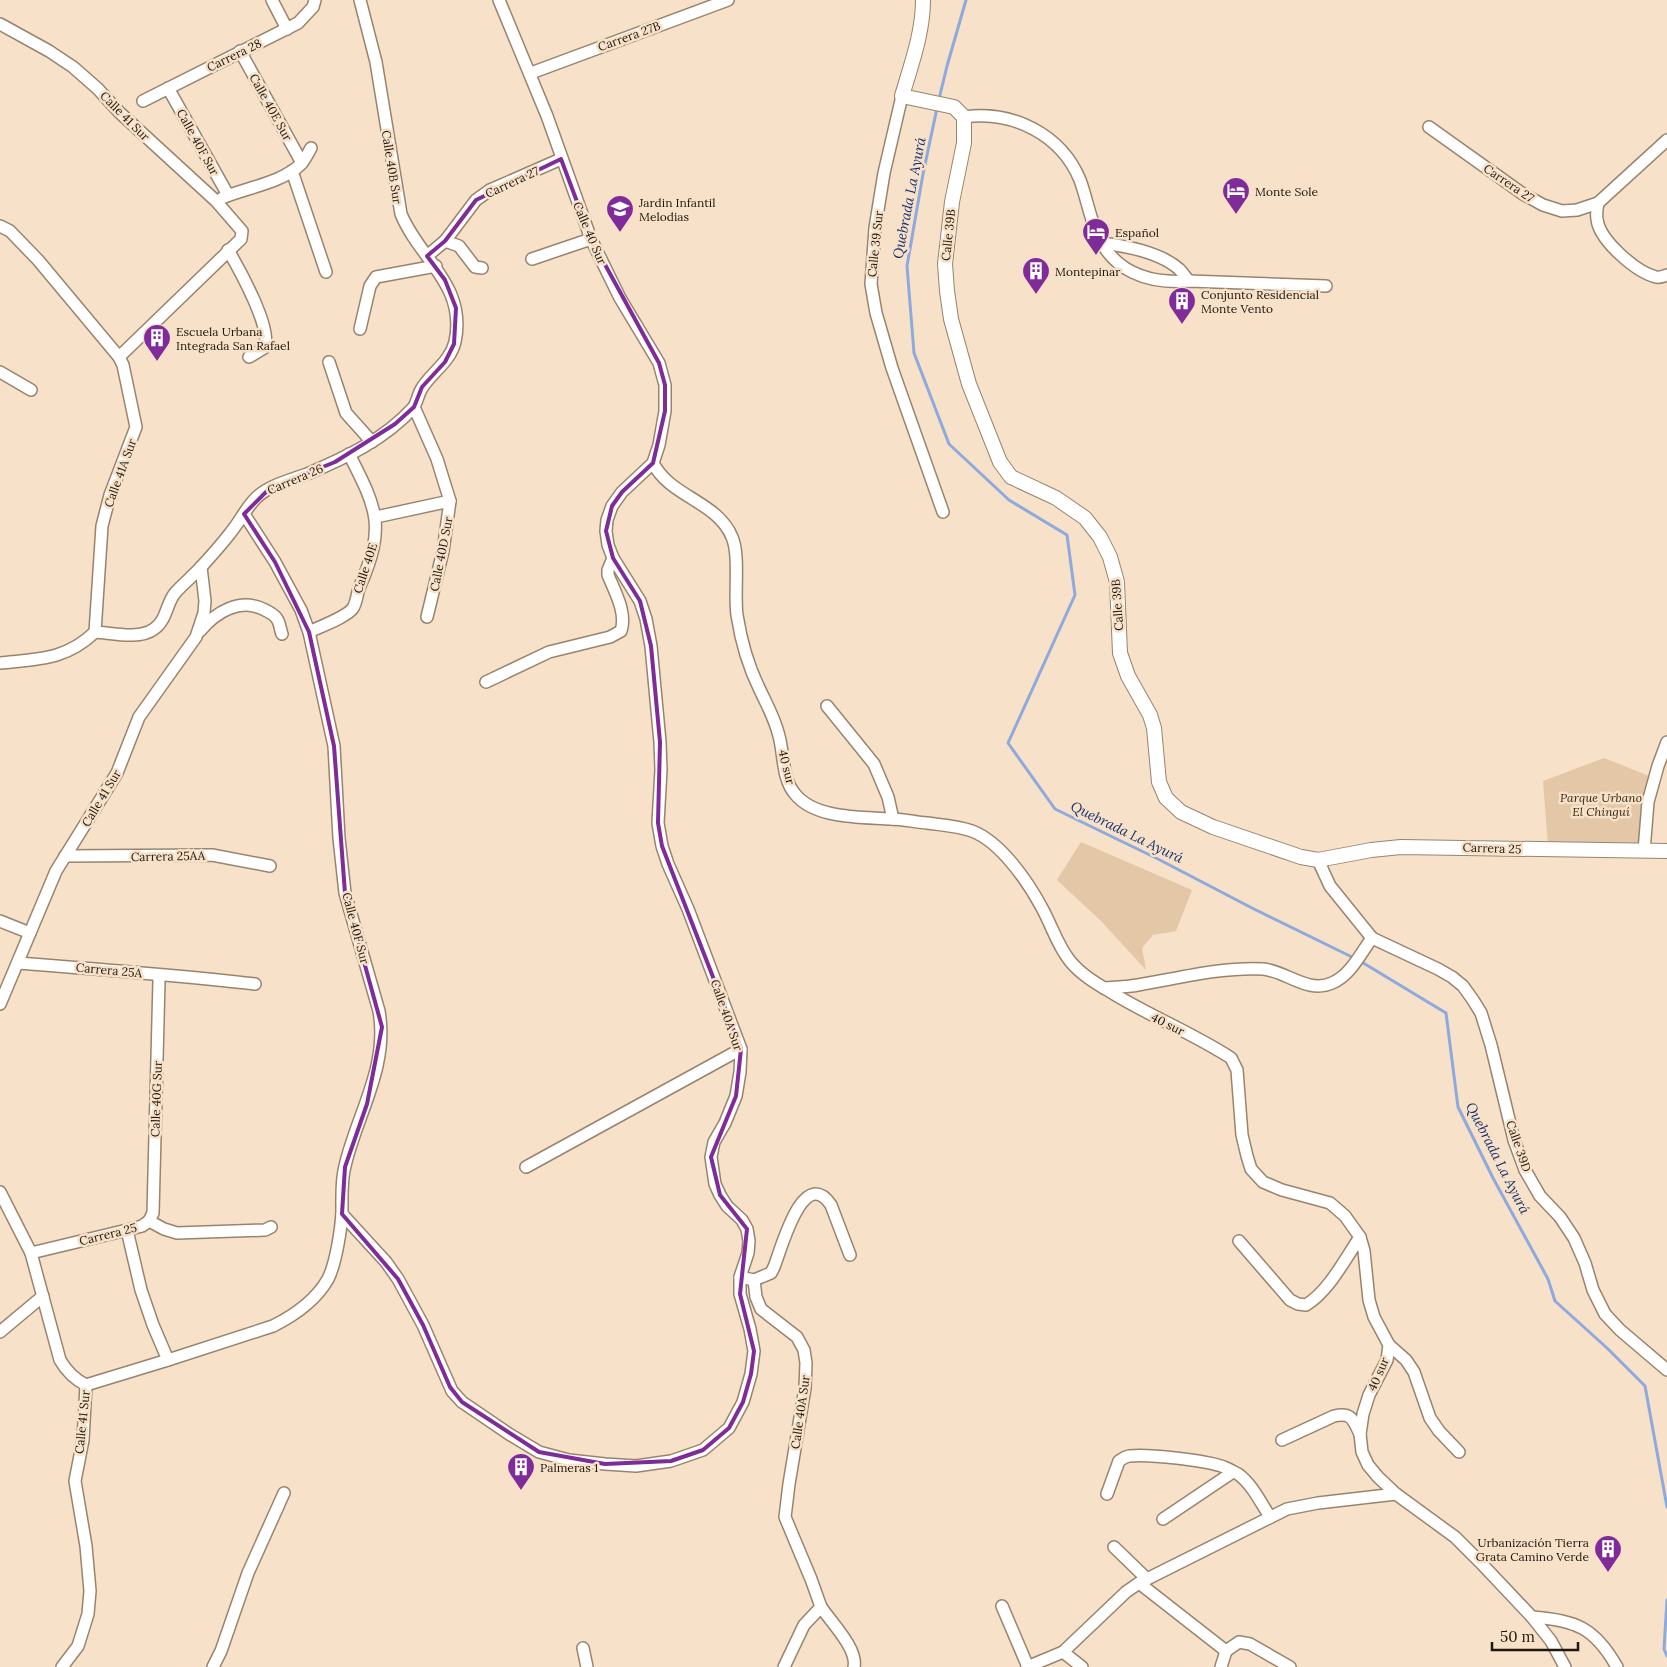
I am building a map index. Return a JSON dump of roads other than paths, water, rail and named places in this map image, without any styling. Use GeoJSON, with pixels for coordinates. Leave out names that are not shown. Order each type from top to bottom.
{"type":"FeatureCollection","features":[{"type":"Feature","properties":{"kind":"street"},"geometry":{"type":"LineString","coordinates":[[272,0],[287,29]]}},
{"type":"Feature","properties":{"kind":"street","name":"Carrera 28"},"geometry":{"type":"LineString","coordinates":[[143,101],[298,23],[306,16],[315,0]]}},
{"type":"Feature","properties":{"kind":"street","name":"Calle 40B Sur"},"geometry":{"type":"LineString","coordinates":[[360,0],[376,62],[400,214],[406,226],[436,266],[452,296],[457,320]]}},
{"type":"Feature","properties":{"kind":"street","name":"Calle 40 Sur"},"geometry":{"type":"LineString","coordinates":[[500,0],[548,116],[561,159],[591,239],[620,298],[660,363],[665,385],[665,411],[659,445],[653,463]]}},
{"type":"Feature","properties":{"kind":"street","name":"Carrera 27B"},"geometry":{"type":"LineString","coordinates":[[530,73],[728,0]]}},
{"type":"Feature","properties":{"kind":"street","name":"Calle 39 Sur"},"geometry":{"type":"LineString","coordinates":[[923,0],[923,13],[919,34],[884,173],[875,228],[871,284],[876,313],[892,368],[942,512]]}},
{"type":"Feature","properties":{"kind":"street","name":"Calle 41 Sur"},"geometry":{"type":"LineString","coordinates":[[0,24],[49,51],[73,67],[216,201],[242,231],[241,239],[228,250]]}},
{"type":"Feature","properties":{"kind":"street","name":"Calle 40E Sur"},"geometry":{"type":"LineString","coordinates":[[240,52],[302,163]]}},
{"type":"Feature","properties":{"kind":"street","name":"Calle 40F Sur"},"geometry":{"type":"LineString","coordinates":[[168,88],[228,196]]}},
{"type":"Feature","properties":{"kind":"street"},"geometry":{"type":"LineString","coordinates":[[902,96],[959,112],[1015,120],[1038,130],[1069,160],[1079,178],[1096,231],[1102,243],[1113,259],[1124,269],[1138,275],[1172,283],[1189,281],[1326,286]]}},
{"type":"Feature","properties":{"kind":"street","name":"Calle 39B"},"geometry":{"type":"LineString","coordinates":[[959,112],[964,143],[948,232],[945,264],[946,291],[951,319],[969,384],[1000,462],[1011,476],[1056,498],[1085,518],[1100,537],[1110,557],[1117,582],[1120,653],[1128,676],[1150,715],[1154,728],[1158,782],[1166,798],[1181,812],[1213,828],[1301,857],[1318,860]]}},
{"type":"Feature","properties":{"kind":"street","name":"Carrera 27"},"geometry":{"type":"LineString","coordinates":[[1429,127],[1523,194],[1543,204],[1562,211],[1577,210],[1598,203]]}},
{"type":"Feature","properties":{"kind":"street"},"geometry":{"type":"LineString","coordinates":[[1667,140],[1598,203],[1596,219],[1602,233],[1612,248],[1645,273],[1658,278],[1667,275]]}},
{"type":"Feature","properties":{"kind":"street"},"geometry":{"type":"LineString","coordinates":[[216,201],[267,183],[292,171],[302,163],[310,148]]}},
{"type":"Feature","properties":{"kind":"street","name":"Carrera 27"},"geometry":{"type":"LineString","coordinates":[[427,256],[445,241],[476,200],[490,190],[561,159]]}},
{"type":"Feature","properties":{"kind":"street"},"geometry":{"type":"LineString","coordinates":[[292,171],[326,272]]}},
{"type":"Feature","properties":{"kind":"street","name":"Calle 41A Sur"},"geometry":{"type":"LineString","coordinates":[[0,226],[10,231],[38,260],[123,364],[136,427],[110,495],[102,526],[95,632]]}},
{"type":"Feature","properties":{"kind":"street"},"geometry":{"type":"LineString","coordinates":[[532,259],[591,239]]}},
{"type":"Feature","properties":{"kind":"street"},"geometry":{"type":"LineString","coordinates":[[445,241],[459,246],[476,267],[482,268]]}},
{"type":"Feature","properties":{"kind":"street"},"geometry":{"type":"LineString","coordinates":[[1102,243],[1135,249],[1164,260],[1178,269],[1189,281]]}},
{"type":"Feature","properties":{"kind":"street"},"geometry":{"type":"LineString","coordinates":[[119,357],[228,250],[244,276],[266,338],[264,348],[248,357]]}},
{"type":"Feature","properties":{"kind":"street"},"geometry":{"type":"LineString","coordinates":[[360,329],[370,286],[376,277],[436,266]]}},
{"type":"Feature","properties":{"kind":"street","name":"Carrera 26"},"geometry":{"type":"LineString","coordinates":[[95,632],[134,634],[154,629],[163,621],[174,595],[233,530],[256,498],[269,489],[335,462],[372,442],[396,424],[414,407],[422,387],[445,362],[451,352],[457,320]]}},
{"type":"Feature","properties":{"kind":"street"},"geometry":{"type":"LineString","coordinates":[[329,362],[346,413],[372,442]]}},
{"type":"Feature","properties":{"kind":"street"},"geometry":{"type":"LineString","coordinates":[[0,372],[31,390]]}},
{"type":"Feature","properties":{"kind":"street","name":"Calle 40D Sur"},"geometry":{"type":"LineString","coordinates":[[414,407],[437,459],[450,501],[443,551],[427,618]]}},
{"type":"Feature","properties":{"kind":"street","name":"Calle 40E"},"geometry":{"type":"LineString","coordinates":[[309,632],[344,615],[353,608],[374,544],[376,517],[366,488],[349,454]]}},
{"type":"Feature","properties":{"kind":"street","name":"Calle 40A Sur"},"geometry":{"type":"LineString","coordinates":[[653,463],[622,492],[612,506],[607,520],[606,531],[608,545],[613,558],[640,601],[646,618],[651,646],[660,742],[661,770],[658,823],[662,846],[741,1049],[736,1096],[714,1142],[711,1157],[715,1184],[720,1195],[727,1206],[742,1220],[747,1229],[749,1240],[748,1253],[740,1277]]}},
{"type":"Feature","properties":{"kind":"street","name":"40 sur"},"geometry":{"type":"LineString","coordinates":[[653,463],[658,474],[724,522],[734,540],[740,638],[750,666],[773,716],[780,737],[787,779],[794,794],[824,812],[846,817],[893,819],[950,826],[972,831],[991,841],[1027,883],[1070,962],[1087,977],[1104,988],[1231,1058],[1237,1070],[1242,1135],[1252,1169],[1263,1182],[1282,1190],[1330,1203],[1346,1216],[1360,1237],[1364,1251],[1369,1300],[1374,1317],[1389,1344],[1387,1360],[1369,1395],[1363,1414],[1360,1434],[1362,1452],[1368,1465],[1396,1494],[1455,1537],[1532,1617],[1551,1641],[1565,1667]]}},
{"type":"Feature","properties":{"kind":"street"},"geometry":{"type":"LineString","coordinates":[[376,517],[450,501]]}},
{"type":"Feature","properties":{"kind":"street","name":"Calle 40F Sur"},"geometry":{"type":"LineString","coordinates":[[86,1385],[274,1326],[299,1311],[317,1294],[334,1265],[342,1214],[344,1167],[367,1104],[381,1044],[382,1027],[379,1011],[345,893],[339,838],[334,746],[309,632],[301,610],[275,562],[244,514]]}},
{"type":"Feature","properties":{"kind":"street"},"geometry":{"type":"LineString","coordinates":[[486,682],[548,652],[610,638],[621,631],[623,626],[622,612],[608,575],[613,558]]}},
{"type":"Feature","properties":{"kind":"street","name":"Calle 41 Sur"},"geometry":{"type":"LineString","coordinates":[[0,1004],[56,871],[117,773],[139,717],[196,637],[204,613],[205,601],[201,567]]}},
{"type":"Feature","properties":{"kind":"street"},"geometry":{"type":"LineString","coordinates":[[196,637],[212,618],[231,608],[246,604],[262,608],[274,615],[279,622],[282,634]]}},
{"type":"Feature","properties":{"kind":"street"},"geometry":{"type":"LineString","coordinates":[[0,663],[39,659],[71,651],[83,644],[95,632]]}},
{"type":"Feature","properties":{"kind":"street"},"geometry":{"type":"LineString","coordinates":[[827,706],[874,764],[888,797],[893,819]]}},
{"type":"Feature","properties":{"kind":"street"},"geometry":{"type":"LineString","coordinates":[[1644,851],[1648,802],[1667,742]]}},
{"type":"Feature","properties":{"kind":"street","name":"Carrera 25"},"geometry":{"type":"LineString","coordinates":[[1318,860],[1371,850],[1401,847],[1667,851]]}},
{"type":"Feature","properties":{"kind":"street","name":"Carrera 25AA"},"geometry":{"type":"LineString","coordinates":[[65,856],[204,854],[270,866]]}},
{"type":"Feature","properties":{"kind":"street"},"geometry":{"type":"LineString","coordinates":[[1104,988],[1137,985],[1211,971],[1241,968],[1269,970],[1316,986],[1332,984],[1344,976],[1372,938],[1330,886],[1318,860]]}},
{"type":"Feature","properties":{"kind":"street"},"geometry":{"type":"LineString","coordinates":[[0,921],[30,933]]}},
{"type":"Feature","properties":{"kind":"street","name":"Calle 39D"},"geometry":{"type":"LineString","coordinates":[[1372,938],[1431,965],[1452,977],[1463,986],[1473,1000],[1480,1013],[1491,1045],[1514,1140],[1525,1170],[1540,1196],[1560,1217],[1574,1238],[1585,1263],[1593,1290],[1605,1314],[1620,1330],[1667,1370]]}},
{"type":"Feature","properties":{"kind":"street","name":"Carrera 25A"},"geometry":{"type":"LineString","coordinates":[[18,963],[200,977],[255,984]]}},
{"type":"Feature","properties":{"kind":"street","name":"Calle 40G Sur"},"geometry":{"type":"LineString","coordinates":[[150,1221],[153,1212],[158,975]]}},
{"type":"Feature","properties":{"kind":"street"},"geometry":{"type":"LineString","coordinates":[[526,1167],[741,1049]]}},
{"type":"Feature","properties":{"kind":"street","name":"Calle 41 Sur"},"geometry":{"type":"LineString","coordinates":[[0,1194],[31,1253],[60,1360],[72,1377],[86,1385],[83,1440],[75,1481],[86,1546],[90,1591],[88,1614],[78,1646],[62,1667]]}},
{"type":"Feature","properties":{"kind":"street"},"geometry":{"type":"LineString","coordinates":[[342,1214],[386,1262],[398,1279],[424,1325],[450,1387],[456,1396],[470,1408],[539,1452],[569,1460],[636,1466],[671,1461],[703,1450],[728,1428],[743,1402],[754,1350],[740,1294],[740,1277],[754,1280],[770,1273],[795,1212],[805,1198],[812,1195],[826,1198],[831,1205],[850,1255]]}},
{"type":"Feature","properties":{"kind":"street","name":"Carrera 25"},"geometry":{"type":"LineString","coordinates":[[31,1253],[142,1226],[150,1221],[164,1229],[177,1233],[265,1230],[271,1227]]}},
{"type":"Feature","properties":{"kind":"street"},"geometry":{"type":"LineString","coordinates":[[127,1230],[141,1290],[168,1360]]}},
{"type":"Feature","properties":{"kind":"street"},"geometry":{"type":"LineString","coordinates":[[1239,1241],[1290,1300],[1306,1305],[1316,1299],[1326,1287],[1360,1237]]}},
{"type":"Feature","properties":{"kind":"street","name":"Calle 40A Sur"},"geometry":{"type":"LineString","coordinates":[[754,1280],[756,1297],[761,1309],[797,1337],[804,1350],[806,1363],[805,1388],[789,1484],[786,1517],[821,1607],[851,1649],[855,1661],[854,1667]]}},
{"type":"Feature","properties":{"kind":"street"},"geometry":{"type":"LineString","coordinates":[[0,1332],[43,1296]]}},
{"type":"Feature","properties":{"kind":"street"},"geometry":{"type":"LineString","coordinates":[[1389,1344],[1406,1360],[1414,1372],[1430,1418],[1438,1431],[1459,1452]]}},
{"type":"Feature","properties":{"kind":"street"},"geometry":{"type":"LineString","coordinates":[[1282,1440],[1342,1414],[1348,1415],[1352,1419],[1360,1434]]}},
{"type":"Feature","properties":{"kind":"street"},"geometry":{"type":"LineString","coordinates":[[1107,1494],[1119,1461],[1123,1458],[1129,1456],[1198,1462],[1224,1467],[1239,1475],[1251,1487],[1270,1517]]}},
{"type":"Feature","properties":{"kind":"street"},"geometry":{"type":"LineString","coordinates":[[1163,1519],[1233,1472]]}},
{"type":"Feature","properties":{"kind":"street"},"geometry":{"type":"LineString","coordinates":[[213,1667],[221,1652],[248,1573],[284,1493]]}},
{"type":"Feature","properties":{"kind":"street"},"geometry":{"type":"LineString","coordinates":[[1002,1606],[1028,1667],[1063,1652],[1126,1592],[1143,1581],[1270,1517],[1287,1510],[1318,1503],[1396,1494]]}},
{"type":"Feature","properties":{"kind":"street"},"geometry":{"type":"LineString","coordinates":[[1114,1547],[1143,1581],[1226,1651]]}},
{"type":"Feature","properties":{"kind":"street"},"geometry":{"type":"LineString","coordinates":[[784,1667],[804,1624],[821,1607]]}},
{"type":"Feature","properties":{"kind":"street"},"geometry":{"type":"LineString","coordinates":[[1532,1617],[1567,1621],[1591,1633],[1608,1650],[1617,1667]]}},
{"type":"Feature","properties":{"kind":"street"},"geometry":{"type":"LineString","coordinates":[[1221,1667],[1226,1651],[1239,1642],[1250,1644],[1290,1667]]}},
{"type":"Feature","properties":{"kind":"street"},"geometry":{"type":"LineString","coordinates":[[583,1648],[587,1667]]}},
{"type":"Feature","properties":{"kind":"street"},"geometry":{"type":"LineString","coordinates":[[1063,1652],[1082,1667]]}},
{"type":"Feature","properties":{"kind":"waterway","name":"Quebrada La Ayurá"},"geometry":{"type":"LineString","coordinates":[[939,99],[966,0]]}},
{"type":"Feature","properties":{"kind":"waterway","name":"Quebrada La Ayurá"},"geometry":{"type":"LineString","coordinates":[[937,108],[907,266],[914,353],[949,444],[1009,500],[1067,535],[1075,595],[1008,743],[1055,809],[1354,958]]}},
{"type":"Feature","properties":{"kind":"waterway","name":"Quebrada La Ayurá"},"geometry":{"type":"LineString","coordinates":[[1360,961],[1446,1013],[1458,1107],[1493,1178],[1548,1279],[1555,1301],[1607,1348],[1645,1386],[1667,1507]]}},
{"type":"Feature","properties":{"kind":"waterway","name":"Quebrada La Ayurá"},"geometry":{"type":"LineString","coordinates":[[1667,1600],[1664,1649],[1667,1656]]}},
{"type":"Feature","properties":{"kind":"place","name":"Monte Sole"},"geometry":{"type":"Point","coordinates":[1236,215]}},
{"type":"Feature","properties":{"kind":"place","name":"Jardin Infantil Melodias"},"geometry":{"type":"Point","coordinates":[620,233]}},
{"type":"Feature","properties":{"kind":"place","name":"Español"},"geometry":{"type":"Point","coordinates":[1096,256]}},
{"type":"Feature","properties":{"kind":"place","name":"Montepinar"},"geometry":{"type":"Point","coordinates":[1036,295]}},
{"type":"Feature","properties":{"kind":"place","name":"Conjunto Residencial Monte Vento"},"geometry":{"type":"Point","coordinates":[1182,325]}},
{"type":"Feature","properties":{"kind":"place","name":"Escuela Urbana Integrada San Rafael"},"geometry":{"type":"Point","coordinates":[157,362]}},
{"type":"Feature","properties":{"kind":"place","name":"Palmeras 1"},"geometry":{"type":"Point","coordinates":[521,1491]}},
{"type":"Feature","properties":{"kind":"place","name":"Urbanización Tierra Grata Camino Verde"},"geometry":{"type":"Point","coordinates":[1608,1573]}},
{"type":"Feature","properties":{"kind":"park label","name":"Parque Urbano El Chinguí"},"geometry":{"type":"Point","coordinates":[1601,804]}}]}
